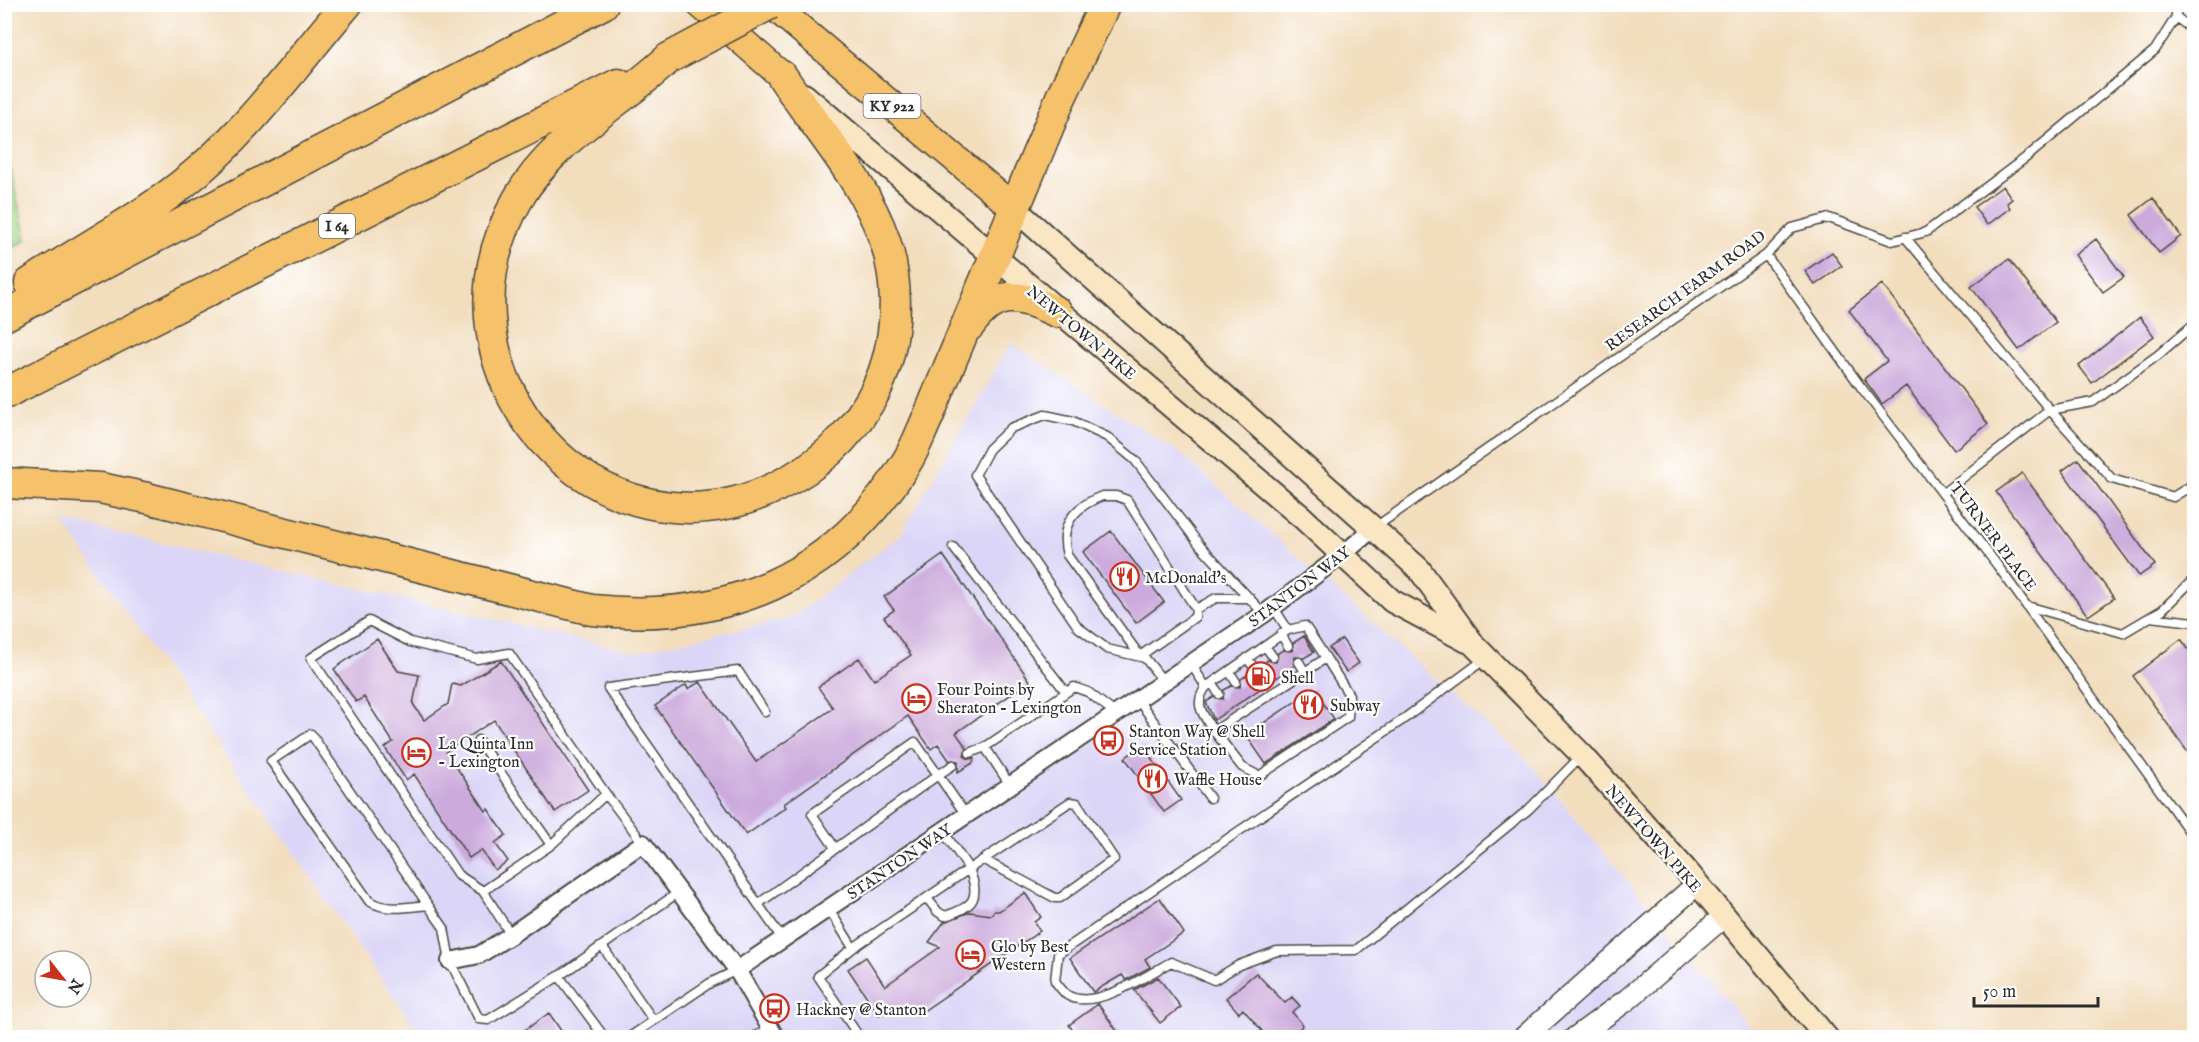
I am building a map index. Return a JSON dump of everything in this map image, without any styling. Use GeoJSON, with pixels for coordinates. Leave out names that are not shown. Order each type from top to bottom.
{"type":"FeatureCollection","features":[{"type":"Feature","properties":{"kind":"highway","name":"NEWTOWN PIKE"},"geometry":{"type":"LineString","coordinates":[[700,4],[782,76]]}},
{"type":"Feature","properties":{"kind":"highway","name":"NEWTOWN PIKE"},"geometry":{"type":"LineString","coordinates":[[770,4],[1014,208]]}},
{"type":"Feature","properties":{"kind":"highway","name":"I 64"},"geometry":{"type":"LineString","coordinates":[[4,394],[669,58],[770,4]]}},
{"type":"Feature","properties":{"kind":"highway"},"geometry":{"type":"LineString","coordinates":[[4,483],[100,488],[147,498],[592,610],[635,615],[691,610],[755,594],[794,576],[831,550],[875,504],[906,462],[961,339],[1061,97],[1105,4]]}},
{"type":"Feature","properties":{"kind":"highway"},"geometry":{"type":"LineString","coordinates":[[4,300],[180,186],[222,149],[268,101],[344,7]]}},
{"type":"Feature","properties":{"kind":"highway"},"geometry":{"type":"LineString","coordinates":[[4,316],[598,7]]}},
{"type":"Feature","properties":{"kind":"highway"},"geometry":{"type":"LineString","coordinates":[[669,58],[575,134],[519,196],[505,226],[493,261],[488,292],[489,321],[495,353],[505,385],[541,440],[566,463],[592,480],[625,495],[660,504],[712,506],[741,501],[765,492],[815,465],[860,417],[876,390],[887,360],[894,323],[894,283],[885,242],[869,205],[847,167],[782,76]]}},
{"type":"Feature","properties":{"kind":"highway"},"geometry":{"type":"LineString","coordinates":[[961,339],[978,314],[997,300],[1020,297],[1058,312]]}},
{"type":"Feature","properties":{"kind":"main road","name":"NEWTOWN PIKE"},"geometry":{"type":"LineString","coordinates":[[782,76],[993,258],[1303,518],[1392,601],[1480,651]]}},
{"type":"Feature","properties":{"kind":"main road","name":"NEWTOWN PIKE"},"geometry":{"type":"LineString","coordinates":[[1014,208],[1419,569],[1480,651],[1582,755],[1827,1038]]}},
{"type":"Feature","properties":{"kind":"street","name":"STANTON WAY"},"geometry":{"type":"LineString","coordinates":[[737,970],[1269,611],[1374,528]]}},
{"type":"Feature","properties":{"kind":"street"},"geometry":{"type":"LineString","coordinates":[[450,961],[479,955],[512,935],[643,843],[737,970],[773,1033]]}},
{"type":"Feature","properties":{"kind":"street"},"geometry":{"type":"LineString","coordinates":[[1523,1038],[1696,885]]}},
{"type":"Feature","properties":{"kind":"street"},"geometry":{"type":"LineString","coordinates":[[1575,1038],[1628,999],[1723,917]]}},
{"type":"Feature","properties":{"kind":"lane"},"geometry":{"type":"LineString","coordinates":[[2176,4],[2176,17],[2194,31]]}},
{"type":"Feature","properties":{"kind":"lane","name":"RESEARCH FARM ROAD"},"geometry":{"type":"LineString","coordinates":[[1374,528],[1766,255],[1792,228],[1829,218],[1860,231],[1892,240],[1926,232],[2028,156],[2155,50],[2176,17]]}},
{"type":"Feature","properties":{"kind":"lane"},"geometry":{"type":"LineString","coordinates":[[1905,237],[2050,410],[2112,479],[2173,497],[2194,484]]}},
{"type":"Feature","properties":{"kind":"lane","name":"TURNER PLACE"},"geometry":{"type":"LineString","coordinates":[[1766,255],[1861,387],[2027,606],[2194,838]]}},
{"type":"Feature","properties":{"kind":"lane"},"geometry":{"type":"LineString","coordinates":[[1943,493],[2050,410],[2093,402],[2158,355],[2194,324]]}},
{"type":"Feature","properties":{"kind":"lane"},"geometry":{"type":"LineString","coordinates":[[1164,682],[1145,658],[1107,649],[1078,627],[975,475],[989,449],[1011,428],[1045,414],[1073,421],[1107,436],[1135,460],[1199,544],[1250,598],[1269,611],[1284,632],[1288,646]]}},
{"type":"Feature","properties":{"kind":"lane"},"geometry":{"type":"LineString","coordinates":[[1102,496],[1116,496],[1126,500],[1196,609],[1195,617],[1140,656],[1067,555],[1064,530],[1067,522],[1091,500],[1102,496]]}},
{"type":"Feature","properties":{"kind":"lane"},"geometry":{"type":"LineString","coordinates":[[953,546],[1066,692]]}},
{"type":"Feature","properties":{"kind":"lane"},"geometry":{"type":"LineString","coordinates":[[2027,606],[2123,633],[2162,610],[2194,579]]}},
{"type":"Feature","properties":{"kind":"lane"},"geometry":{"type":"LineString","coordinates":[[1196,609],[1216,598],[1250,598]]}},
{"type":"Feature","properties":{"kind":"lane"},"geometry":{"type":"LineString","coordinates":[[2149,617],[2194,622]]}},
{"type":"Feature","properties":{"kind":"lane"},"geometry":{"type":"LineString","coordinates":[[512,935],[483,891],[458,875],[311,658],[369,621],[410,642],[477,659],[509,653],[606,794],[643,843]]}},
{"type":"Feature","properties":{"kind":"lane"},"geometry":{"type":"LineString","coordinates":[[1305,626],[1349,695],[1348,717],[1259,776],[1242,767],[1214,731],[1199,709],[1199,696],[1209,685],[1284,632],[1305,626]]}},
{"type":"Feature","properties":{"kind":"lane"},"geometry":{"type":"LineString","coordinates":[[1265,646],[1272,657]]}},
{"type":"Feature","properties":{"kind":"lane"},"geometry":{"type":"LineString","coordinates":[[1480,651],[1401,721],[1058,954],[1055,981],[1067,995],[1090,1000],[1113,993],[1171,962],[1214,980],[1239,965],[1277,951],[1356,950],[1529,808],[1582,755]]}},
{"type":"Feature","properties":{"kind":"lane"},"geometry":{"type":"LineString","coordinates":[[1247,658],[1255,669]]}},
{"type":"Feature","properties":{"kind":"lane"},"geometry":{"type":"LineString","coordinates":[[1214,731],[1232,714],[1252,706],[1326,658]]}},
{"type":"Feature","properties":{"kind":"lane"},"geometry":{"type":"LineString","coordinates":[[1299,662],[1305,672]]}},
{"type":"Feature","properties":{"kind":"lane"},"geometry":{"type":"LineString","coordinates":[[1191,664],[1219,694]]}},
{"type":"Feature","properties":{"kind":"lane"},"geometry":{"type":"LineString","coordinates":[[1229,670],[1236,682]]}},
{"type":"Feature","properties":{"kind":"lane"},"geometry":{"type":"LineString","coordinates":[[765,712],[738,671],[608,688],[783,940]]}},
{"type":"Feature","properties":{"kind":"lane"},"geometry":{"type":"LineString","coordinates":[[1283,673],[1289,683]]}},
{"type":"Feature","properties":{"kind":"lane"},"geometry":{"type":"LineString","coordinates":[[1266,685],[1272,694]]}},
{"type":"Feature","properties":{"kind":"lane"},"geometry":{"type":"LineString","coordinates":[[970,753],[986,747],[1074,687],[1088,692],[1116,714]]}},
{"type":"Feature","properties":{"kind":"lane"},"geometry":{"type":"LineString","coordinates":[[1247,698],[1252,706]]}},
{"type":"Feature","properties":{"kind":"lane"},"geometry":{"type":"LineString","coordinates":[[1138,700],[1210,798]]}},
{"type":"Feature","properties":{"kind":"lane"},"geometry":{"type":"LineString","coordinates":[[428,905],[378,907],[369,901],[271,761],[310,734],[444,928],[450,961],[478,1018],[488,1020],[559,976],[679,892]]}},
{"type":"Feature","properties":{"kind":"lane"},"geometry":{"type":"LineString","coordinates":[[478,740],[551,845]]}},
{"type":"Feature","properties":{"kind":"lane"},"geometry":{"type":"LineString","coordinates":[[836,848],[812,814],[915,742],[966,815]]}},
{"type":"Feature","properties":{"kind":"lane"},"geometry":{"type":"LineString","coordinates":[[986,747],[1010,785]]}},
{"type":"Feature","properties":{"kind":"lane"},"geometry":{"type":"LineString","coordinates":[[758,904],[953,765]]}},
{"type":"Feature","properties":{"kind":"lane"},"geometry":{"type":"LineString","coordinates":[[483,891],[551,845],[606,794]]}},
{"type":"Feature","properties":{"kind":"lane"},"geometry":{"type":"LineString","coordinates":[[858,1035],[818,976],[853,948],[1070,801],[1077,803],[1114,859],[1060,898],[1051,897],[984,860]]}},
{"type":"Feature","properties":{"kind":"lane"},"geometry":{"type":"LineString","coordinates":[[927,898],[938,912],[945,916],[968,906],[975,896],[976,885],[969,869],[943,831]]}},
{"type":"Feature","properties":{"kind":"lane"},"geometry":{"type":"LineString","coordinates":[[829,909],[853,948]]}},
{"type":"Feature","properties":{"kind":"lane"},"geometry":{"type":"LineString","coordinates":[[602,946],[653,1020]]}},
{"type":"Feature","properties":{"kind":"lane"},"geometry":{"type":"LineString","coordinates":[[628,1038],[710,983],[737,970]]}},
{"type":"Feature","properties":{"kind":"lane"},"geometry":{"type":"LineString","coordinates":[[559,976],[605,1038]]}},
{"type":"Feature","properties":{"kind":"lane"},"geometry":{"type":"LineString","coordinates":[[752,1038],[773,1033]]}},
{"type":"Feature","properties":{"kind":"shaded area"},"geometry":{"type":"Polygon","coordinates":[[[1011,343],[1182,455],[1526,759],[1758,1037],[422,1037],[62,520],[634,652],[791,618],[900,536],[1011,343]]]}},
{"type":"Feature","properties":{"kind":"green space"},"geometry":{"type":"Polygon","coordinates":[[[4,153],[7,154],[26,240],[5,252],[4,153]]]}},
{"type":"Feature","properties":{"kind":"building"},"geometry":{"type":"Polygon","coordinates":[[[2003,186],[2012,199],[2007,203],[2010,208],[1987,225],[1974,207],[2003,186]]]}},
{"type":"Feature","properties":{"kind":"building"},"geometry":{"type":"Polygon","coordinates":[[[2153,198],[2181,236],[2159,253],[2131,215],[2153,198]]]}},
{"type":"Feature","properties":{"kind":"building"},"geometry":{"type":"Polygon","coordinates":[[[2096,239],[2124,277],[2103,292],[2075,255],[2096,239]]]}},
{"type":"Feature","properties":{"kind":"building"},"geometry":{"type":"Polygon","coordinates":[[[1832,252],[1842,266],[1815,285],[1805,271],[1832,252]]]}},
{"type":"Feature","properties":{"kind":"building"},"geometry":{"type":"Polygon","coordinates":[[[2009,259],[2056,322],[2019,350],[1971,287],[2009,259]]]}},
{"type":"Feature","properties":{"kind":"building"},"geometry":{"type":"Polygon","coordinates":[[[1882,284],[1988,424],[1954,450],[1906,386],[1882,404],[1864,379],[1887,361],[1849,310],[1882,284]]]}},
{"type":"Feature","properties":{"kind":"building"},"geometry":{"type":"Polygon","coordinates":[[[2140,317],[2154,336],[2092,383],[2079,366],[2140,317]]]}},
{"type":"Feature","properties":{"kind":"building"},"geometry":{"type":"Polygon","coordinates":[[[2078,459],[2155,565],[2139,576],[2062,471],[2078,459]]]}},
{"type":"Feature","properties":{"kind":"building"},"geometry":{"type":"Polygon","coordinates":[[[2022,473],[2114,598],[2088,616],[1996,492],[2022,473]]]}},
{"type":"Feature","properties":{"kind":"building","name":"McDonald's"},"geometry":{"type":"Polygon","coordinates":[[[1111,531],[1164,602],[1136,623],[1083,552],[1111,531]]]}},
{"type":"Feature","properties":{"kind":"building","name":"Four Points by Sheraton - Lexington"},"geometry":{"type":"Polygon","coordinates":[[[943,555],[1030,681],[956,733],[967,748],[964,756],[969,759],[974,758],[973,763],[958,772],[958,761],[949,760],[938,744],[931,749],[908,716],[784,804],[786,807],[746,835],[655,706],[686,685],[688,689],[700,682],[756,762],[833,708],[818,687],[859,658],[874,680],[911,655],[884,617],[894,610],[884,597],[943,555]]]}},
{"type":"Feature","properties":{"kind":"building","name":"Shell"},"geometry":{"type":"Polygon","coordinates":[[[1304,636],[1314,652],[1304,658],[1295,657],[1294,666],[1214,720],[1206,702],[1214,697],[1223,699],[1224,690],[1231,686],[1240,687],[1241,679],[1250,673],[1258,674],[1260,665],[1268,660],[1276,662],[1278,653],[1283,650],[1292,651],[1293,643],[1304,636]]]}},
{"type":"Feature","properties":{"kind":"building","name":"La Quinta Inn - Lexington"},"geometry":{"type":"Polygon","coordinates":[[[377,639],[398,671],[419,675],[413,704],[424,720],[448,704],[452,684],[461,686],[501,661],[588,790],[555,812],[494,720],[446,752],[486,811],[488,809],[506,835],[495,843],[508,861],[495,870],[481,850],[469,858],[414,774],[406,780],[385,748],[393,742],[364,697],[356,702],[334,669],[377,639]]]}},
{"type":"Feature","properties":{"kind":"building"},"geometry":{"type":"Polygon","coordinates":[[[1342,639],[1359,663],[1346,672],[1329,648],[1342,639]]]}},
{"type":"Feature","properties":{"kind":"building"},"geometry":{"type":"Polygon","coordinates":[[[2181,639],[2194,657],[2194,761],[2133,676],[2181,639]]]}},
{"type":"Feature","properties":{"kind":"building"},"geometry":{"type":"Polygon","coordinates":[[[1314,689],[1334,719],[1266,764],[1246,735],[1314,689]]]}},
{"type":"Feature","properties":{"kind":"building","name":"Waffle House"},"geometry":{"type":"Polygon","coordinates":[[[1142,745],[1181,800],[1164,812],[1125,758],[1142,745]]]}},
{"type":"Feature","properties":{"kind":"building","name":"Glo by Best Western"},"geometry":{"type":"Polygon","coordinates":[[[1025,893],[1041,917],[1034,922],[1040,931],[916,1016],[910,1007],[900,1014],[894,1006],[879,1015],[848,969],[866,957],[885,986],[940,947],[929,942],[944,922],[970,912],[991,915],[1025,893]]]}},
{"type":"Feature","properties":{"kind":"building"},"geometry":{"type":"Polygon","coordinates":[[[1160,898],[1184,933],[1145,959],[1150,967],[1126,980],[1122,975],[1093,992],[1070,958],[1160,898]]]}},
{"type":"Feature","properties":{"kind":"building"},"geometry":{"type":"Polygon","coordinates":[[[1256,973],[1285,1003],[1292,997],[1300,1006],[1292,1012],[1303,1025],[1300,1028],[1308,1038],[1268,1038],[1243,1009],[1239,1013],[1226,998],[1256,973]]]}},
{"type":"Feature","properties":{"kind":"building"},"geometry":{"type":"Polygon","coordinates":[[[1158,977],[1181,1007],[1160,1023],[1134,990],[1158,977]]]}},
{"type":"Feature","properties":{"kind":"building"},"geometry":{"type":"Polygon","coordinates":[[[1098,1004],[1122,1038],[1078,1038],[1069,1025],[1098,1004]]]}},
{"type":"Feature","properties":{"kind":"building"},"geometry":{"type":"Polygon","coordinates":[[[549,1013],[566,1038],[514,1038],[549,1013]]]}},
{"type":"Feature","properties":{"kind":"place","name":"McDonald's"},"geometry":{"type":"Point","coordinates":[1124,577]}},
{"type":"Feature","properties":{"kind":"place","name":"Shell"},"geometry":{"type":"Point","coordinates":[1260,677]}},
{"type":"Feature","properties":{"kind":"place","name":"Four Points by Sheraton - Lexington"},"geometry":{"type":"Point","coordinates":[916,698]}},
{"type":"Feature","properties":{"kind":"place","name":"Subway"},"geometry":{"type":"Point","coordinates":[1309,705]}},
{"type":"Feature","properties":{"kind":"place","name":"Stanton Way @ Shell Service Station"},"geometry":{"type":"Point","coordinates":[1108,740]}},
{"type":"Feature","properties":{"kind":"place","name":"La Quinta Inn - Lexington"},"geometry":{"type":"Point","coordinates":[417,752]}},
{"type":"Feature","properties":{"kind":"place","name":"Waffle House"},"geometry":{"type":"Point","coordinates":[1153,779]}},
{"type":"Feature","properties":{"kind":"place","name":"Glo by Best Western"},"geometry":{"type":"Point","coordinates":[970,955]}},
{"type":"Feature","properties":{"kind":"place","name":"Hackney @ Stanton"},"geometry":{"type":"Point","coordinates":[775,1009]}}]}
